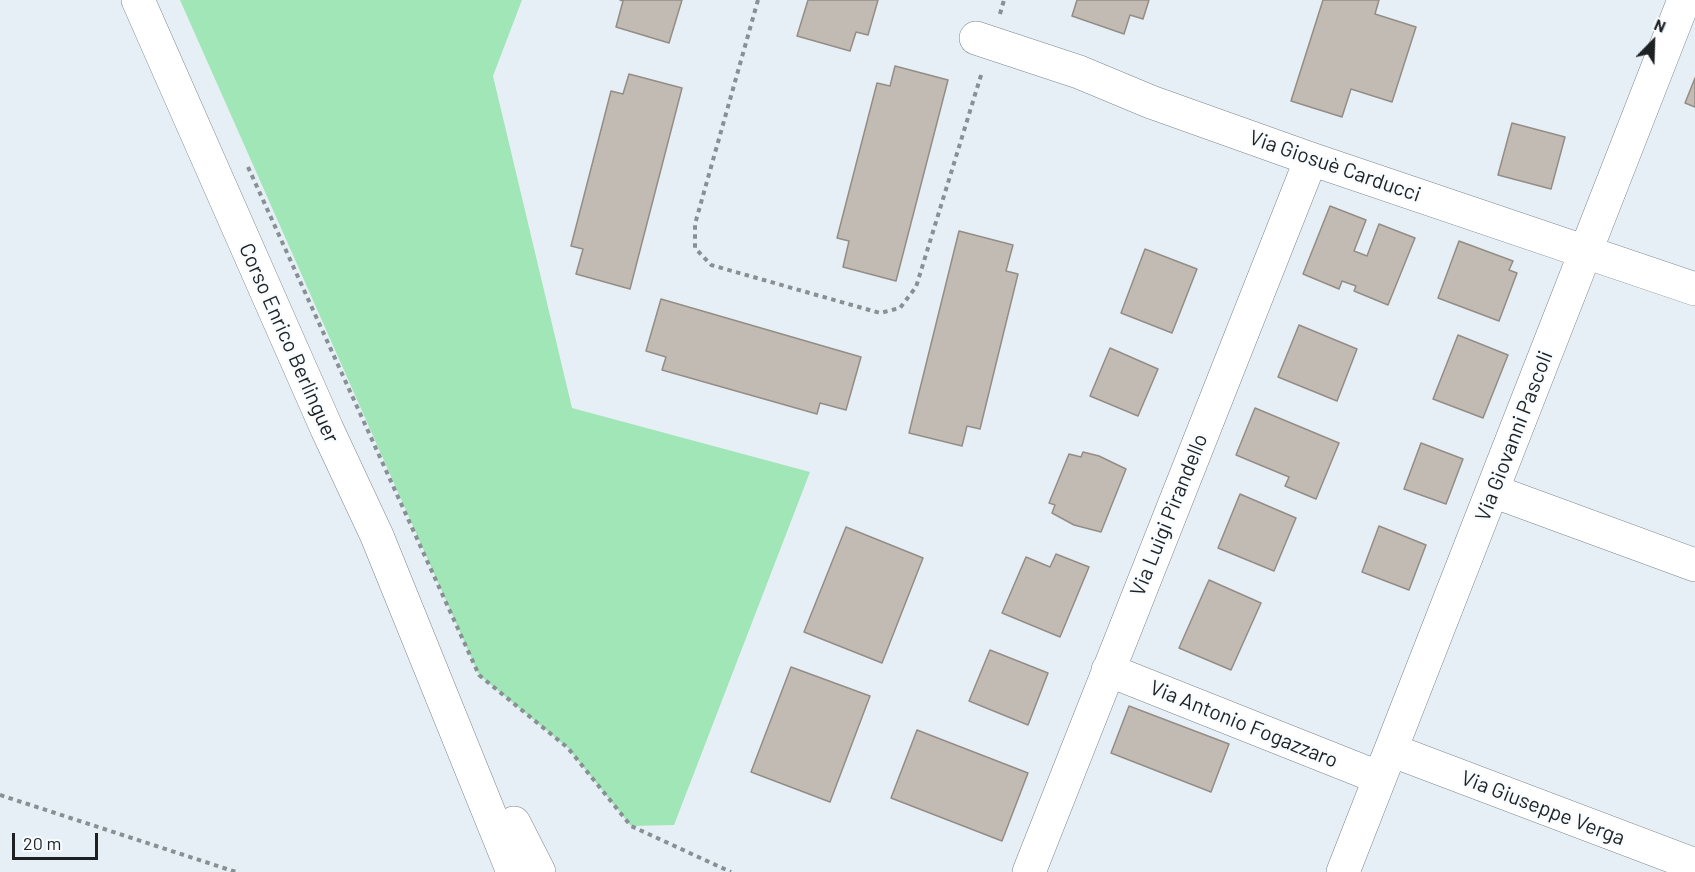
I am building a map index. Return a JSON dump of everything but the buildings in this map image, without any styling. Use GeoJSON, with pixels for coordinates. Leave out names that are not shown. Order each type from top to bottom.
{"type":"FeatureCollection","features":[{"type":"Feature","properties":{"kind":"street","name":"Corso Enrico Berlinguer"},"geometry":{"type":"LineString","coordinates":[[138,0],[327,429],[377,536],[513,872]]}},
{"type":"Feature","properties":{"kind":"street","name":"Via Giovanni Pascoli"},"geometry":{"type":"LineString","coordinates":[[1343,872],[1684,0]]}},
{"type":"Feature","properties":{"kind":"street","name":"Via Giosuè Carducci"},"geometry":{"type":"LineString","coordinates":[[983,40],[1079,72],[1151,102],[1311,159],[1695,289]]}},
{"type":"Feature","properties":{"kind":"street","name":"Via Luigi Pirandello"},"geometry":{"type":"LineString","coordinates":[[1029,872],[1311,159]]}},
{"type":"Feature","properties":{"kind":"street"},"geometry":{"type":"LineString","coordinates":[[1493,492],[1695,565]]}},
{"type":"Feature","properties":{"kind":"street","name":"Via Antonio Fogazzaro"},"geometry":{"type":"LineString","coordinates":[[1108,670],[1386,764]]}},
{"type":"Feature","properties":{"kind":"street","name":"Corso Enrico Berlinguer"},"geometry":{"type":"LineString","coordinates":[[438,688],[477,750],[538,872]]}},
{"type":"Feature","properties":{"kind":"street","name":"Via Giuseppe Verga"},"geometry":{"type":"LineString","coordinates":[[1386,764],[1695,865]]}},
{"type":"Feature","properties":{"kind":"path"},"geometry":{"type":"LineString","coordinates":[[758,0],[695,224],[695,248],[711,265],[880,313],[900,308],[916,287],[983,40],[1004,0]]}},
{"type":"Feature","properties":{"kind":"path"},"geometry":{"type":"LineString","coordinates":[[246,163],[479,675],[568,748],[630,826],[731,872]]}},
{"type":"Feature","properties":{"kind":"path"},"geometry":{"type":"LineString","coordinates":[[0,795],[236,872]]}},
{"type":"Feature","properties":{"kind":"green space"},"geometry":{"type":"Polygon","coordinates":[[[180,0],[522,0],[493,76],[572,408],[810,472],[674,825],[631,826],[568,748],[479,675],[180,0]]]}}]}
